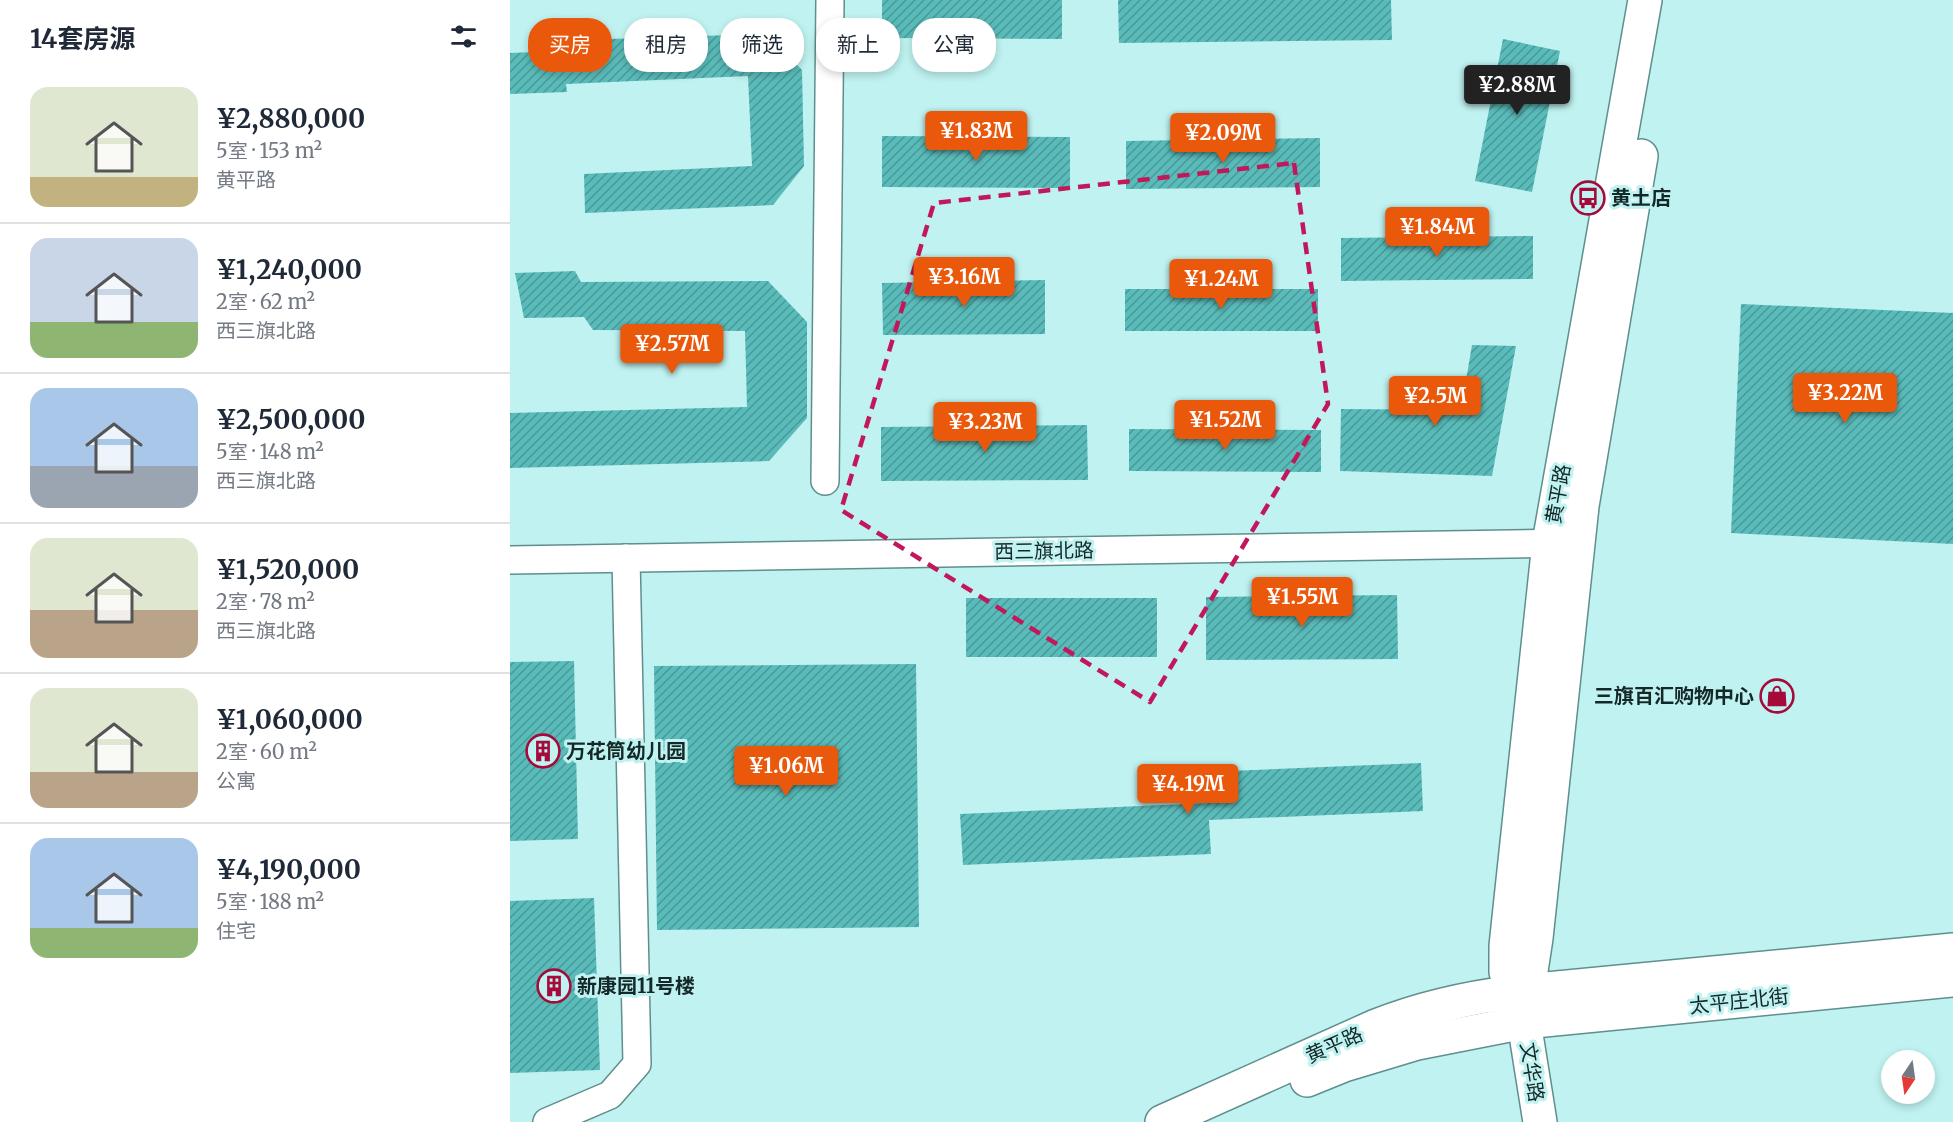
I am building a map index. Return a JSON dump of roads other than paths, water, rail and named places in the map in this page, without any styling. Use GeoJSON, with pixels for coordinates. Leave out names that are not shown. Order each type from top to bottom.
{"type":"FeatureCollection","features":[{"type":"Feature","properties":{"kind":"main road","name":"黄平路"},"geometry":{"type":"LineString","coordinates":[[1522,1002],[1536,938],[1563,543],[1646,0]]}},
{"type":"Feature","properties":{"kind":"main road","name":"黄平路"},"geometry":{"type":"LineString","coordinates":[[1563,543],[1667,0]]}},
{"type":"Feature","properties":{"kind":"main road","name":"太平庄北街"},"geometry":{"type":"LineString","coordinates":[[1522,1002],[1953,950]]}},
{"type":"Feature","properties":{"kind":"main road","name":"太平庄北街"},"geometry":{"type":"LineString","coordinates":[[1522,1002],[1953,980]]}},
{"type":"Feature","properties":{"kind":"main road","name":"黄平路"},"geometry":{"type":"LineString","coordinates":[[1162,1122],[1404,1015],[1461,1000],[1522,1002]]}},
{"type":"Feature","properties":{"kind":"main road","name":"黄平路"},"geometry":{"type":"LineString","coordinates":[[1213,1122],[1306,1080],[1386,1051],[1449,1035],[1522,1002]]}},
{"type":"Feature","properties":{"kind":"main road","name":"文华路"},"geometry":{"type":"LineString","coordinates":[[1522,1002],[1540,1122]]}},
{"type":"Feature","properties":{"kind":"street"},"geometry":{"type":"LineString","coordinates":[[825,481],[830,0]]}},
{"type":"Feature","properties":{"kind":"street","name":"西三旗北路"},"geometry":{"type":"LineString","coordinates":[[510,560],[1563,543]]}},
{"type":"Feature","properties":{"kind":"street"},"geometry":{"type":"LineString","coordinates":[[547,1122],[610,1095],[637,1064],[626,558]]}},
{"type":"Feature","properties":{"kind":"place","name":"黄土店"},"geometry":{"type":"Point","coordinates":[1588,198]}},
{"type":"Feature","properties":{"kind":"place","name":"三旗百汇购物中心"},"geometry":{"type":"Point","coordinates":[1777,696]}},
{"type":"Feature","properties":{"kind":"place","name":"万花筒幼儿园"},"geometry":{"type":"Point","coordinates":[543,751]}},
{"type":"Feature","properties":{"kind":"place","name":"新康园11号楼"},"geometry":{"type":"Point","coordinates":[554,986]}}]}
